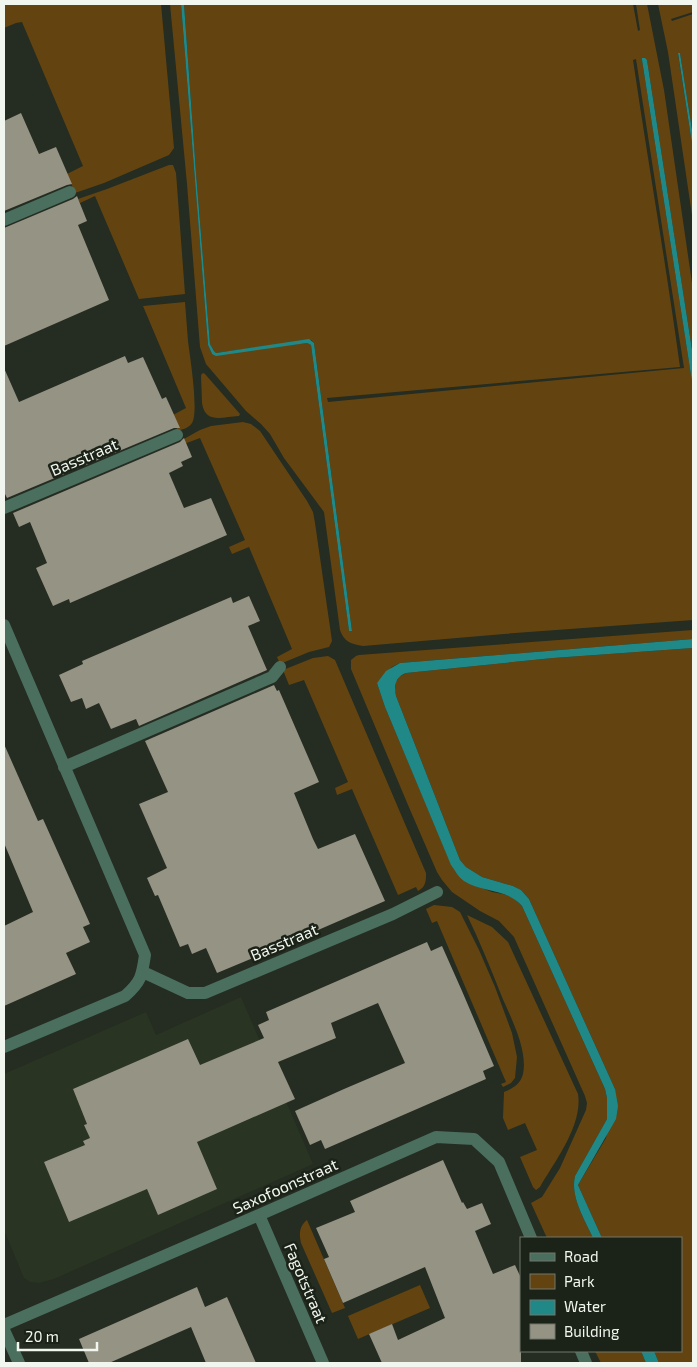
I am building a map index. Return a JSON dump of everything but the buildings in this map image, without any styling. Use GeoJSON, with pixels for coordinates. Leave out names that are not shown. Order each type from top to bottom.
{"type":"FeatureCollection","features":[{"type":"Feature","properties":{"kind":"street"},"geometry":{"type":"LineString","coordinates":[[4,220],[70,192]]}},
{"type":"Feature","properties":{"kind":"street","name":"Basstraat"},"geometry":{"type":"LineString","coordinates":[[4,508],[177,435]]}},
{"type":"Feature","properties":{"kind":"street"},"geometry":{"type":"LineString","coordinates":[[4,625],[145,955],[143,972],[137,986],[125,996],[4,1047]]}},
{"type":"Feature","properties":{"kind":"street"},"geometry":{"type":"LineString","coordinates":[[64,767],[272,677],[280,667]]}},
{"type":"Feature","properties":{"kind":"street","name":"Basstraat"},"geometry":{"type":"LineString","coordinates":[[143,972],[188,993],[205,993],[393,914],[437,892]]}},
{"type":"Feature","properties":{"kind":"street","name":"Saxofoonstraat"},"geometry":{"type":"LineString","coordinates":[[4,1325],[436,1137],[474,1138],[499,1162],[531,1237]]}},
{"type":"Feature","properties":{"kind":"street","name":"Fagotstraat"},"geometry":{"type":"LineString","coordinates":[[259,1215],[323,1363]]}},
{"type":"Feature","properties":{"kind":"street"},"geometry":{"type":"LineString","coordinates":[[4,1330],[19,1363]]}},
{"type":"Feature","properties":{"kind":"shaded area"},"geometry":{"type":"Polygon","coordinates":[[[241,997],[313,1164],[54,1279],[39,1283],[30,1282],[24,1278],[4,1230],[4,1074],[146,1012],[156,1035],[241,997]]]}},
{"type":"Feature","properties":{"kind":"green space"},"geometry":{"type":"Polygon","coordinates":[[[4,4],[161,4],[174,148],[169,155],[104,183],[75,193],[67,174],[83,166],[22,22],[4,28],[4,4]]]}},
{"type":"Feature","properties":{"kind":"green space"},"geometry":{"type":"Polygon","coordinates":[[[170,4],[181,4],[208,345],[212,354],[307,343],[311,345],[349,631],[352,631],[314,343],[311,340],[216,353],[210,344],[184,4],[633,4],[638,31],[640,30],[636,4],[647,4],[664,90],[693,290],[693,356],[647,60],[644,58],[642,60],[693,388],[693,620],[363,646],[346,640],[340,630],[324,512],[284,458],[270,434],[246,411],[206,364],[200,347],[170,4]],[[636,59],[633,60],[680,367],[327,398],[328,402],[684,368],[636,59]]]}},
{"type":"Feature","properties":{"kind":"green space"},"geometry":{"type":"Polygon","coordinates":[[[658,4],[693,4],[693,12],[671,19],[672,21],[693,14],[693,136],[680,53],[678,54],[693,150],[693,222],[668,52],[658,4]]]}},
{"type":"Feature","properties":{"kind":"green space"},"geometry":{"type":"Polygon","coordinates":[[[173,165],[176,173],[185,294],[139,299],[95,196],[80,203],[78,199],[173,165]]]}},
{"type":"Feature","properties":{"kind":"green space"},"geometry":{"type":"Polygon","coordinates":[[[185,302],[195,408],[192,423],[178,431],[171,416],[186,408],[143,306],[185,302]]]}},
{"type":"Feature","properties":{"kind":"green space"},"geometry":{"type":"Polygon","coordinates":[[[203,373],[240,414],[239,416],[215,418],[207,414],[202,403],[201,375],[203,373]]]}},
{"type":"Feature","properties":{"kind":"green space"},"geometry":{"type":"Polygon","coordinates":[[[243,422],[251,424],[260,431],[307,501],[313,512],[315,523],[332,641],[329,647],[309,652],[280,664],[277,657],[292,649],[249,547],[232,554],[229,547],[245,540],[200,438],[184,444],[182,440],[211,426],[243,422]]]}},
{"type":"Feature","properties":{"kind":"green space"},"geometry":{"type":"Polygon","coordinates":[[[693,630],[693,639],[400,663],[392,667],[377,683],[385,707],[448,857],[465,881],[492,892],[508,895],[522,906],[605,1089],[607,1119],[575,1176],[574,1184],[576,1200],[593,1237],[547,1237],[531,1203],[542,1197],[560,1168],[586,1110],[585,1096],[514,937],[499,921],[452,892],[437,872],[351,669],[351,660],[359,655],[693,630]]]}},
{"type":"Feature","properties":{"kind":"green space"},"geometry":{"type":"Polygon","coordinates":[[[693,648],[693,1363],[659,1363],[654,1352],[682,1352],[682,1237],[602,1237],[578,1185],[606,1138],[615,1089],[529,899],[521,890],[513,886],[482,877],[466,867],[460,860],[396,696],[396,682],[399,677],[406,673],[553,658],[693,648]]]}},
{"type":"Feature","properties":{"kind":"green space"},"geometry":{"type":"Polygon","coordinates":[[[328,656],[335,660],[426,873],[426,881],[418,891],[416,887],[398,895],[352,789],[337,795],[335,788],[348,782],[304,680],[289,685],[283,670],[313,658],[328,656]]]}},
{"type":"Feature","properties":{"kind":"green space"},"geometry":{"type":"Polygon","coordinates":[[[434,905],[452,907],[460,912],[495,987],[512,1033],[517,1057],[515,1078],[511,1083],[503,1087],[501,1084],[506,1082],[437,921],[432,923],[426,909],[434,905]]]}},
{"type":"Feature","properties":{"kind":"green space"},"geometry":{"type":"Polygon","coordinates":[[[467,915],[492,927],[508,942],[578,1094],[576,1118],[572,1130],[553,1166],[540,1187],[536,1190],[520,1157],[537,1150],[525,1123],[508,1130],[503,1118],[504,1092],[518,1083],[523,1074],[524,1065],[521,1045],[514,1024],[467,915]]]}},
{"type":"Feature","properties":{"kind":"green space"},"geometry":{"type":"Polygon","coordinates":[[[307,1220],[345,1308],[332,1313],[301,1243],[300,1231],[302,1225],[307,1220]]]}},
{"type":"Feature","properties":{"kind":"green space"},"geometry":{"type":"Polygon","coordinates":[[[420,1285],[430,1308],[358,1339],[348,1316],[420,1285]]]}},
{"type":"Feature","properties":{"kind":"green space"},"geometry":{"type":"Polygon","coordinates":[[[596,1352],[641,1352],[646,1363],[601,1363],[596,1352]]]}},
{"type":"Feature","properties":{"kind":"water"},"geometry":{"type":"Polygon","coordinates":[[[181,4],[184,4],[210,344],[216,353],[309,339],[314,343],[352,631],[349,631],[311,345],[307,343],[216,356],[212,354],[208,345],[181,4]]]}},
{"type":"Feature","properties":{"kind":"water"},"geometry":{"type":"Polygon","coordinates":[[[678,53],[680,53],[693,136],[693,150],[678,53]]]}},
{"type":"Feature","properties":{"kind":"water"},"geometry":{"type":"Polygon","coordinates":[[[642,58],[647,60],[693,356],[693,388],[642,60],[642,58]]]}},
{"type":"Feature","properties":{"kind":"water"},"geometry":{"type":"Polygon","coordinates":[[[693,639],[693,648],[553,658],[406,673],[397,679],[395,685],[396,696],[460,860],[466,867],[482,877],[513,886],[521,890],[529,899],[615,1089],[618,1106],[616,1119],[578,1185],[602,1237],[593,1237],[576,1200],[574,1184],[575,1176],[607,1119],[605,1089],[522,906],[509,896],[471,885],[464,881],[451,865],[385,707],[377,683],[386,671],[400,663],[693,639]]]}},
{"type":"Feature","properties":{"kind":"water"},"geometry":{"type":"Polygon","coordinates":[[[641,1352],[654,1352],[659,1363],[646,1363],[641,1352]]]}}]}
